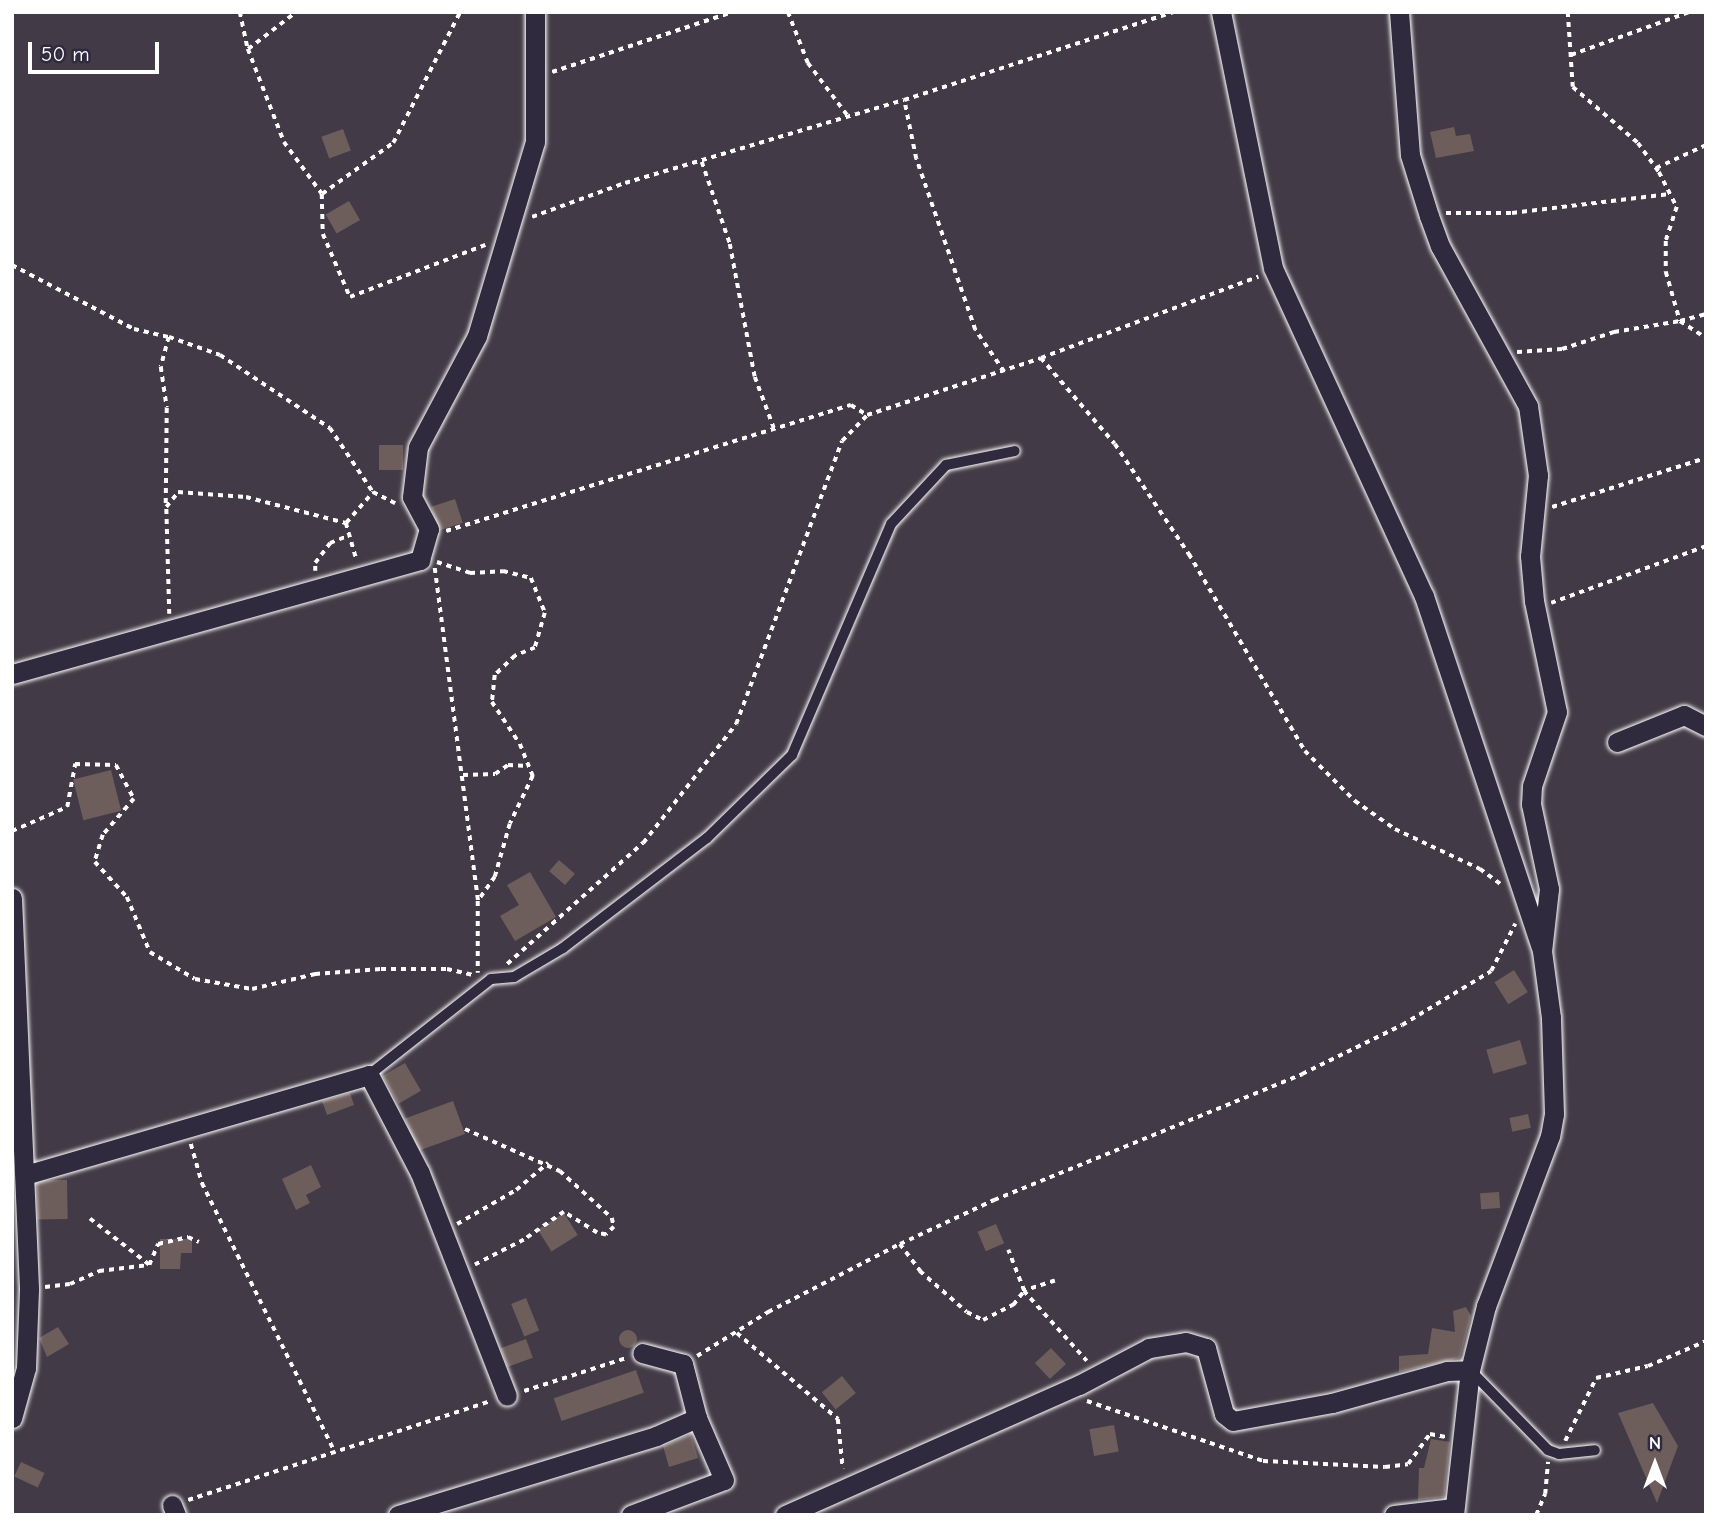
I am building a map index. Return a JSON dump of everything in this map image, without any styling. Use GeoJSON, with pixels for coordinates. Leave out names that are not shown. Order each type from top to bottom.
{"type":"FeatureCollection","features":[{"type":"Feature","properties":{"kind":"street"},"geometry":{"type":"LineString","coordinates":[[12,674],[169,626],[420,560],[428,549],[429,529],[412,497],[418,447],[477,336],[513,224],[535,142],[535,12]]}},
{"type":"Feature","properties":{"kind":"street"},"geometry":{"type":"LineString","coordinates":[[1221,12],[1273,268],[1424,596],[1522,901],[1542,951]]}},
{"type":"Feature","properties":{"kind":"street"},"geometry":{"type":"LineString","coordinates":[[1394,1515],[1454,1511],[1470,1370],[1486,1306],[1550,1136],[1551,1018],[1542,951],[1549,889],[1531,804],[1532,786],[1558,712],[1534,601],[1530,556],[1538,475],[1528,406],[1440,246],[1429,216],[1410,155],[1399,12]]}},
{"type":"Feature","properties":{"kind":"street"},"geometry":{"type":"LineString","coordinates":[[1618,742],[1684,715],[1706,726]]}},
{"type":"Feature","properties":{"kind":"street"},"geometry":{"type":"LineString","coordinates":[[12,898],[29,1290],[26,1368],[12,1418]]}},
{"type":"Feature","properties":{"kind":"street"},"geometry":{"type":"LineString","coordinates":[[25,1175],[369,1075],[420,1173],[507,1396]]}},
{"type":"Feature","properties":{"kind":"street"},"geometry":{"type":"LineString","coordinates":[[785,1515],[841,1486],[1062,1392],[1149,1348],[1186,1342],[1206,1348],[1224,1414],[1233,1421],[1332,1403],[1447,1371],[1470,1370]]}},
{"type":"Feature","properties":{"kind":"street"},"geometry":{"type":"LineString","coordinates":[[631,1515],[724,1480],[697,1419],[683,1364],[642,1353]]}},
{"type":"Feature","properties":{"kind":"street"},"geometry":{"type":"LineString","coordinates":[[398,1515],[656,1436],[697,1419]]}},
{"type":"Feature","properties":{"kind":"lane"},"geometry":{"type":"LineString","coordinates":[[369,1075],[491,979],[514,977],[564,948],[707,838],[792,755],[891,524],[946,465],[1015,451]]}},
{"type":"Feature","properties":{"kind":"lane"},"geometry":{"type":"LineString","coordinates":[[1470,1370],[1548,1450],[1559,1454],[1595,1450]]}},
{"type":"Feature","properties":{"kind":"path"},"geometry":{"type":"LineString","coordinates":[[240,12],[248,49],[284,142],[322,194],[323,234],[350,297],[487,245]]}},
{"type":"Feature","properties":{"kind":"path"},"geometry":{"type":"LineString","coordinates":[[248,49],[296,12]]}},
{"type":"Feature","properties":{"kind":"path"},"geometry":{"type":"LineString","coordinates":[[322,194],[393,143],[460,12]]}},
{"type":"Feature","properties":{"kind":"path"},"geometry":{"type":"LineString","coordinates":[[533,79],[732,12]]}},
{"type":"Feature","properties":{"kind":"path"},"geometry":{"type":"LineString","coordinates":[[788,12],[808,63],[848,116]]}},
{"type":"Feature","properties":{"kind":"path"},"geometry":{"type":"LineString","coordinates":[[513,224],[625,183],[904,100],[1174,12]]}},
{"type":"Feature","properties":{"kind":"path"},"geometry":{"type":"LineString","coordinates":[[1569,12],[1573,87],[1638,143],[1678,207],[1666,241],[1665,272],[1680,321],[1706,338]]}},
{"type":"Feature","properties":{"kind":"path"},"geometry":{"type":"LineString","coordinates":[[1571,55],[1689,12]]}},
{"type":"Feature","properties":{"kind":"path"},"geometry":{"type":"LineString","coordinates":[[904,100],[916,159],[975,330],[1004,372]]}},
{"type":"Feature","properties":{"kind":"path"},"geometry":{"type":"LineString","coordinates":[[1656,168],[1706,145]]}},
{"type":"Feature","properties":{"kind":"path"},"geometry":{"type":"LineString","coordinates":[[702,162],[730,244],[755,377],[774,428]]}},
{"type":"Feature","properties":{"kind":"path"},"geometry":{"type":"LineString","coordinates":[[1429,216],[1512,213],[1670,194]]}},
{"type":"Feature","properties":{"kind":"path"},"geometry":{"type":"LineString","coordinates":[[12,265],[134,329],[169,337],[220,355],[330,428],[373,492],[394,503],[412,497]]}},
{"type":"Feature","properties":{"kind":"path"},"geometry":{"type":"LineString","coordinates":[[491,979],[643,843],[736,724],[842,441],[867,415],[1004,372],[1234,288],[1273,268]]}},
{"type":"Feature","properties":{"kind":"path"},"geometry":{"type":"LineString","coordinates":[[1500,356],[1562,349],[1614,332],[1706,314]]}},
{"type":"Feature","properties":{"kind":"path"},"geometry":{"type":"LineString","coordinates":[[169,337],[161,367],[167,408],[169,626]]}},
{"type":"Feature","properties":{"kind":"path"},"geometry":{"type":"LineString","coordinates":[[683,1364],[768,1312],[900,1244],[994,1200],[1290,1079],[1402,1025],[1491,971],[1507,946],[1522,901],[1480,869],[1395,829],[1355,801],[1305,751],[1189,554],[1115,444],[1041,358]]}},
{"type":"Feature","properties":{"kind":"path"},"geometry":{"type":"LineString","coordinates":[[428,549],[492,520],[635,469],[851,405],[867,415]]}},
{"type":"Feature","properties":{"kind":"path"},"geometry":{"type":"LineString","coordinates":[[1534,508],[1557,506],[1595,489],[1660,475],[1706,458]]}},
{"type":"Feature","properties":{"kind":"path"},"geometry":{"type":"LineString","coordinates":[[166,507],[178,492],[246,497],[346,523]]}},
{"type":"Feature","properties":{"kind":"path"},"geometry":{"type":"LineString","coordinates":[[346,523],[373,492]]}},
{"type":"Feature","properties":{"kind":"path"},"geometry":{"type":"LineString","coordinates":[[346,523],[351,535],[358,576]]}},
{"type":"Feature","properties":{"kind":"path"},"geometry":{"type":"LineString","coordinates":[[315,588],[315,563],[330,543],[351,535]]}},
{"type":"Feature","properties":{"kind":"path"},"geometry":{"type":"LineString","coordinates":[[1534,601],[1558,603],[1706,546]]}},
{"type":"Feature","properties":{"kind":"path"},"geometry":{"type":"LineString","coordinates":[[428,549],[470,573],[503,571],[531,578],[545,613],[535,648],[515,656],[495,675],[492,702],[520,744],[533,776],[510,824],[495,877],[478,901]]}},
{"type":"Feature","properties":{"kind":"path"},"geometry":{"type":"LineString","coordinates":[[12,831],[67,807],[75,764],[116,765],[134,799],[103,835],[95,862],[127,897],[150,952],[195,979],[252,989],[315,974],[381,969],[447,969],[478,976],[478,901],[467,838],[463,775],[428,549]]}},
{"type":"Feature","properties":{"kind":"path"},"geometry":{"type":"LineString","coordinates":[[463,775],[495,774],[508,765],[529,766]]}},
{"type":"Feature","properties":{"kind":"path"},"geometry":{"type":"LineString","coordinates":[[186,1129],[202,1183],[335,1452]]}},
{"type":"Feature","properties":{"kind":"path"},"geometry":{"type":"LineString","coordinates":[[460,1278],[564,1212],[597,1233],[606,1235],[614,1227],[611,1218],[548,1163],[465,1129]]}},
{"type":"Feature","properties":{"kind":"path"},"geometry":{"type":"LineString","coordinates":[[443,1232],[516,1190],[548,1163]]}},
{"type":"Feature","properties":{"kind":"path"},"geometry":{"type":"LineString","coordinates":[[90,1219],[149,1265]]}},
{"type":"Feature","properties":{"kind":"path"},"geometry":{"type":"LineString","coordinates":[[149,1265],[158,1244],[188,1237],[199,1242]]}},
{"type":"Feature","properties":{"kind":"path"},"geometry":{"type":"LineString","coordinates":[[900,1244],[920,1271],[967,1312],[983,1320],[1013,1305],[1024,1291],[1055,1281]]}},
{"type":"Feature","properties":{"kind":"path"},"geometry":{"type":"LineString","coordinates":[[1008,1250],[1024,1291],[1084,1355],[1094,1376]]}},
{"type":"Feature","properties":{"kind":"path"},"geometry":{"type":"LineString","coordinates":[[29,1290],[70,1283],[99,1271],[149,1265]]}},
{"type":"Feature","properties":{"kind":"path"},"geometry":{"type":"LineString","coordinates":[[737,1333],[838,1419],[845,1456],[841,1486]]}},
{"type":"Feature","properties":{"kind":"path"},"geometry":{"type":"LineString","coordinates":[[1559,1454],[1596,1378],[1648,1366],[1706,1341]]}},
{"type":"Feature","properties":{"kind":"path"},"geometry":{"type":"LineString","coordinates":[[174,1510],[335,1452],[642,1353]]}},
{"type":"Feature","properties":{"kind":"path"},"geometry":{"type":"LineString","coordinates":[[1062,1392],[1263,1461],[1385,1467],[1408,1464],[1430,1434],[1448,1437],[1460,1470]]}},
{"type":"Feature","properties":{"kind":"path"},"geometry":{"type":"LineString","coordinates":[[1536,1515],[1545,1494],[1548,1450]]}},
{"type":"Feature","properties":{"kind":"building"},"geometry":{"type":"Polygon","coordinates":[[[1454,127],[1456,136],[1470,134],[1474,151],[1436,158],[1430,132],[1454,127]]]}},
{"type":"Feature","properties":{"kind":"building"},"geometry":{"type":"Polygon","coordinates":[[[343,129],[351,151],[329,158],[321,137],[343,129]]]}},
{"type":"Feature","properties":{"kind":"building"},"geometry":{"type":"Polygon","coordinates":[[[349,201],[360,220],[337,234],[326,214],[349,201]]]}},
{"type":"Feature","properties":{"kind":"building"},"geometry":{"type":"Polygon","coordinates":[[[379,445],[403,445],[403,470],[379,470],[379,445]]]}},
{"type":"Feature","properties":{"kind":"building"},"geometry":{"type":"Polygon","coordinates":[[[455,499],[463,523],[439,531],[431,507],[455,499]]]}},
{"type":"Feature","properties":{"kind":"building"},"geometry":{"type":"Polygon","coordinates":[[[111,770],[121,811],[83,820],[73,779],[111,770]]]}},
{"type":"Feature","properties":{"kind":"building"},"geometry":{"type":"Polygon","coordinates":[[[559,860],[575,874],[565,885],[549,871],[559,860]]]}},
{"type":"Feature","properties":{"kind":"building"},"geometry":{"type":"Polygon","coordinates":[[[530,872],[556,917],[515,941],[500,916],[519,905],[507,885],[530,872]]]}},
{"type":"Feature","properties":{"kind":"building"},"geometry":{"type":"Polygon","coordinates":[[[1514,970],[1528,992],[1508,1004],[1494,982],[1514,970]]]}},
{"type":"Feature","properties":{"kind":"building"},"geometry":{"type":"Polygon","coordinates":[[[1520,1040],[1527,1064],[1493,1074],[1486,1050],[1520,1040]]]}},
{"type":"Feature","properties":{"kind":"building"},"geometry":{"type":"Polygon","coordinates":[[[405,1063],[421,1091],[398,1104],[382,1076],[405,1063]]]}},
{"type":"Feature","properties":{"kind":"building"},"geometry":{"type":"Polygon","coordinates":[[[350,1093],[354,1105],[327,1115],[322,1101],[350,1093]]]}},
{"type":"Feature","properties":{"kind":"building"},"geometry":{"type":"Polygon","coordinates":[[[453,1101],[465,1134],[417,1151],[405,1118],[453,1101]]]}},
{"type":"Feature","properties":{"kind":"building"},"geometry":{"type":"Polygon","coordinates":[[[1528,1114],[1531,1128],[1512,1132],[1509,1118],[1528,1114]]]}},
{"type":"Feature","properties":{"kind":"building"},"geometry":{"type":"Polygon","coordinates":[[[311,1165],[321,1187],[306,1195],[310,1203],[296,1210],[282,1179],[311,1165]]]}},
{"type":"Feature","properties":{"kind":"building"},"geometry":{"type":"Polygon","coordinates":[[[67,1180],[68,1219],[38,1220],[37,1181],[67,1180]]]}},
{"type":"Feature","properties":{"kind":"building"},"geometry":{"type":"Polygon","coordinates":[[[1499,1192],[1500,1208],[1481,1209],[1480,1193],[1499,1192]]]}},
{"type":"Feature","properties":{"kind":"building"},"geometry":{"type":"Polygon","coordinates":[[[564,1213],[578,1235],[551,1251],[538,1229],[564,1213]]]}},
{"type":"Feature","properties":{"kind":"building"},"geometry":{"type":"Polygon","coordinates":[[[996,1224],[1004,1243],[986,1251],[978,1232],[996,1224]]]}},
{"type":"Feature","properties":{"kind":"building"},"geometry":{"type":"Polygon","coordinates":[[[160,1239],[192,1239],[192,1253],[181,1253],[180,1269],[160,1269],[160,1239]]]}},
{"type":"Feature","properties":{"kind":"building"},"geometry":{"type":"Polygon","coordinates":[[[526,1298],[539,1330],[524,1336],[511,1304],[526,1298]]]}},
{"type":"Feature","properties":{"kind":"building"},"geometry":{"type":"Polygon","coordinates":[[[1466,1307],[1471,1316],[1460,1358],[1399,1372],[1399,1356],[1428,1354],[1432,1328],[1455,1332],[1453,1311],[1466,1307]]]}},
{"type":"Feature","properties":{"kind":"building"},"geometry":{"type":"Polygon","coordinates":[[[58,1327],[69,1344],[47,1357],[39,1338],[58,1327]]]}},
{"type":"Feature","properties":{"kind":"building"},"geometry":{"type":"Polygon","coordinates":[[[628,1330],[634,1333],[637,1339],[634,1345],[628,1348],[622,1345],[619,1339],[622,1333],[628,1330]]]}},
{"type":"Feature","properties":{"kind":"building"},"geometry":{"type":"Polygon","coordinates":[[[526,1339],[533,1358],[507,1367],[501,1348],[526,1339]]]}},
{"type":"Feature","properties":{"kind":"building"},"geometry":{"type":"Polygon","coordinates":[[[1051,1348],[1066,1364],[1050,1379],[1035,1363],[1051,1348]]]}},
{"type":"Feature","properties":{"kind":"building"},"geometry":{"type":"Polygon","coordinates":[[[636,1370],[644,1393],[562,1421],[554,1398],[636,1370]]]}},
{"type":"Feature","properties":{"kind":"building"},"geometry":{"type":"Polygon","coordinates":[[[842,1376],[856,1393],[836,1409],[822,1392],[842,1376]]]}},
{"type":"Feature","properties":{"kind":"building"},"geometry":{"type":"Polygon","coordinates":[[[1653,1403],[1678,1446],[1657,1503],[1618,1413],[1653,1403]]]}},
{"type":"Feature","properties":{"kind":"building"},"geometry":{"type":"Polygon","coordinates":[[[1114,1425],[1119,1452],[1094,1456],[1089,1429],[1114,1425]]]}},
{"type":"Feature","properties":{"kind":"building"},"geometry":{"type":"Polygon","coordinates":[[[691,1434],[698,1458],[669,1467],[663,1446],[691,1434]]]}},
{"type":"Feature","properties":{"kind":"building"},"geometry":{"type":"Polygon","coordinates":[[[1431,1439],[1450,1442],[1444,1497],[1418,1500],[1419,1468],[1424,1468],[1431,1439]]]}},
{"type":"Feature","properties":{"kind":"building"},"geometry":{"type":"Polygon","coordinates":[[[21,1462],[45,1473],[38,1487],[14,1477],[21,1462]]]}}]}
